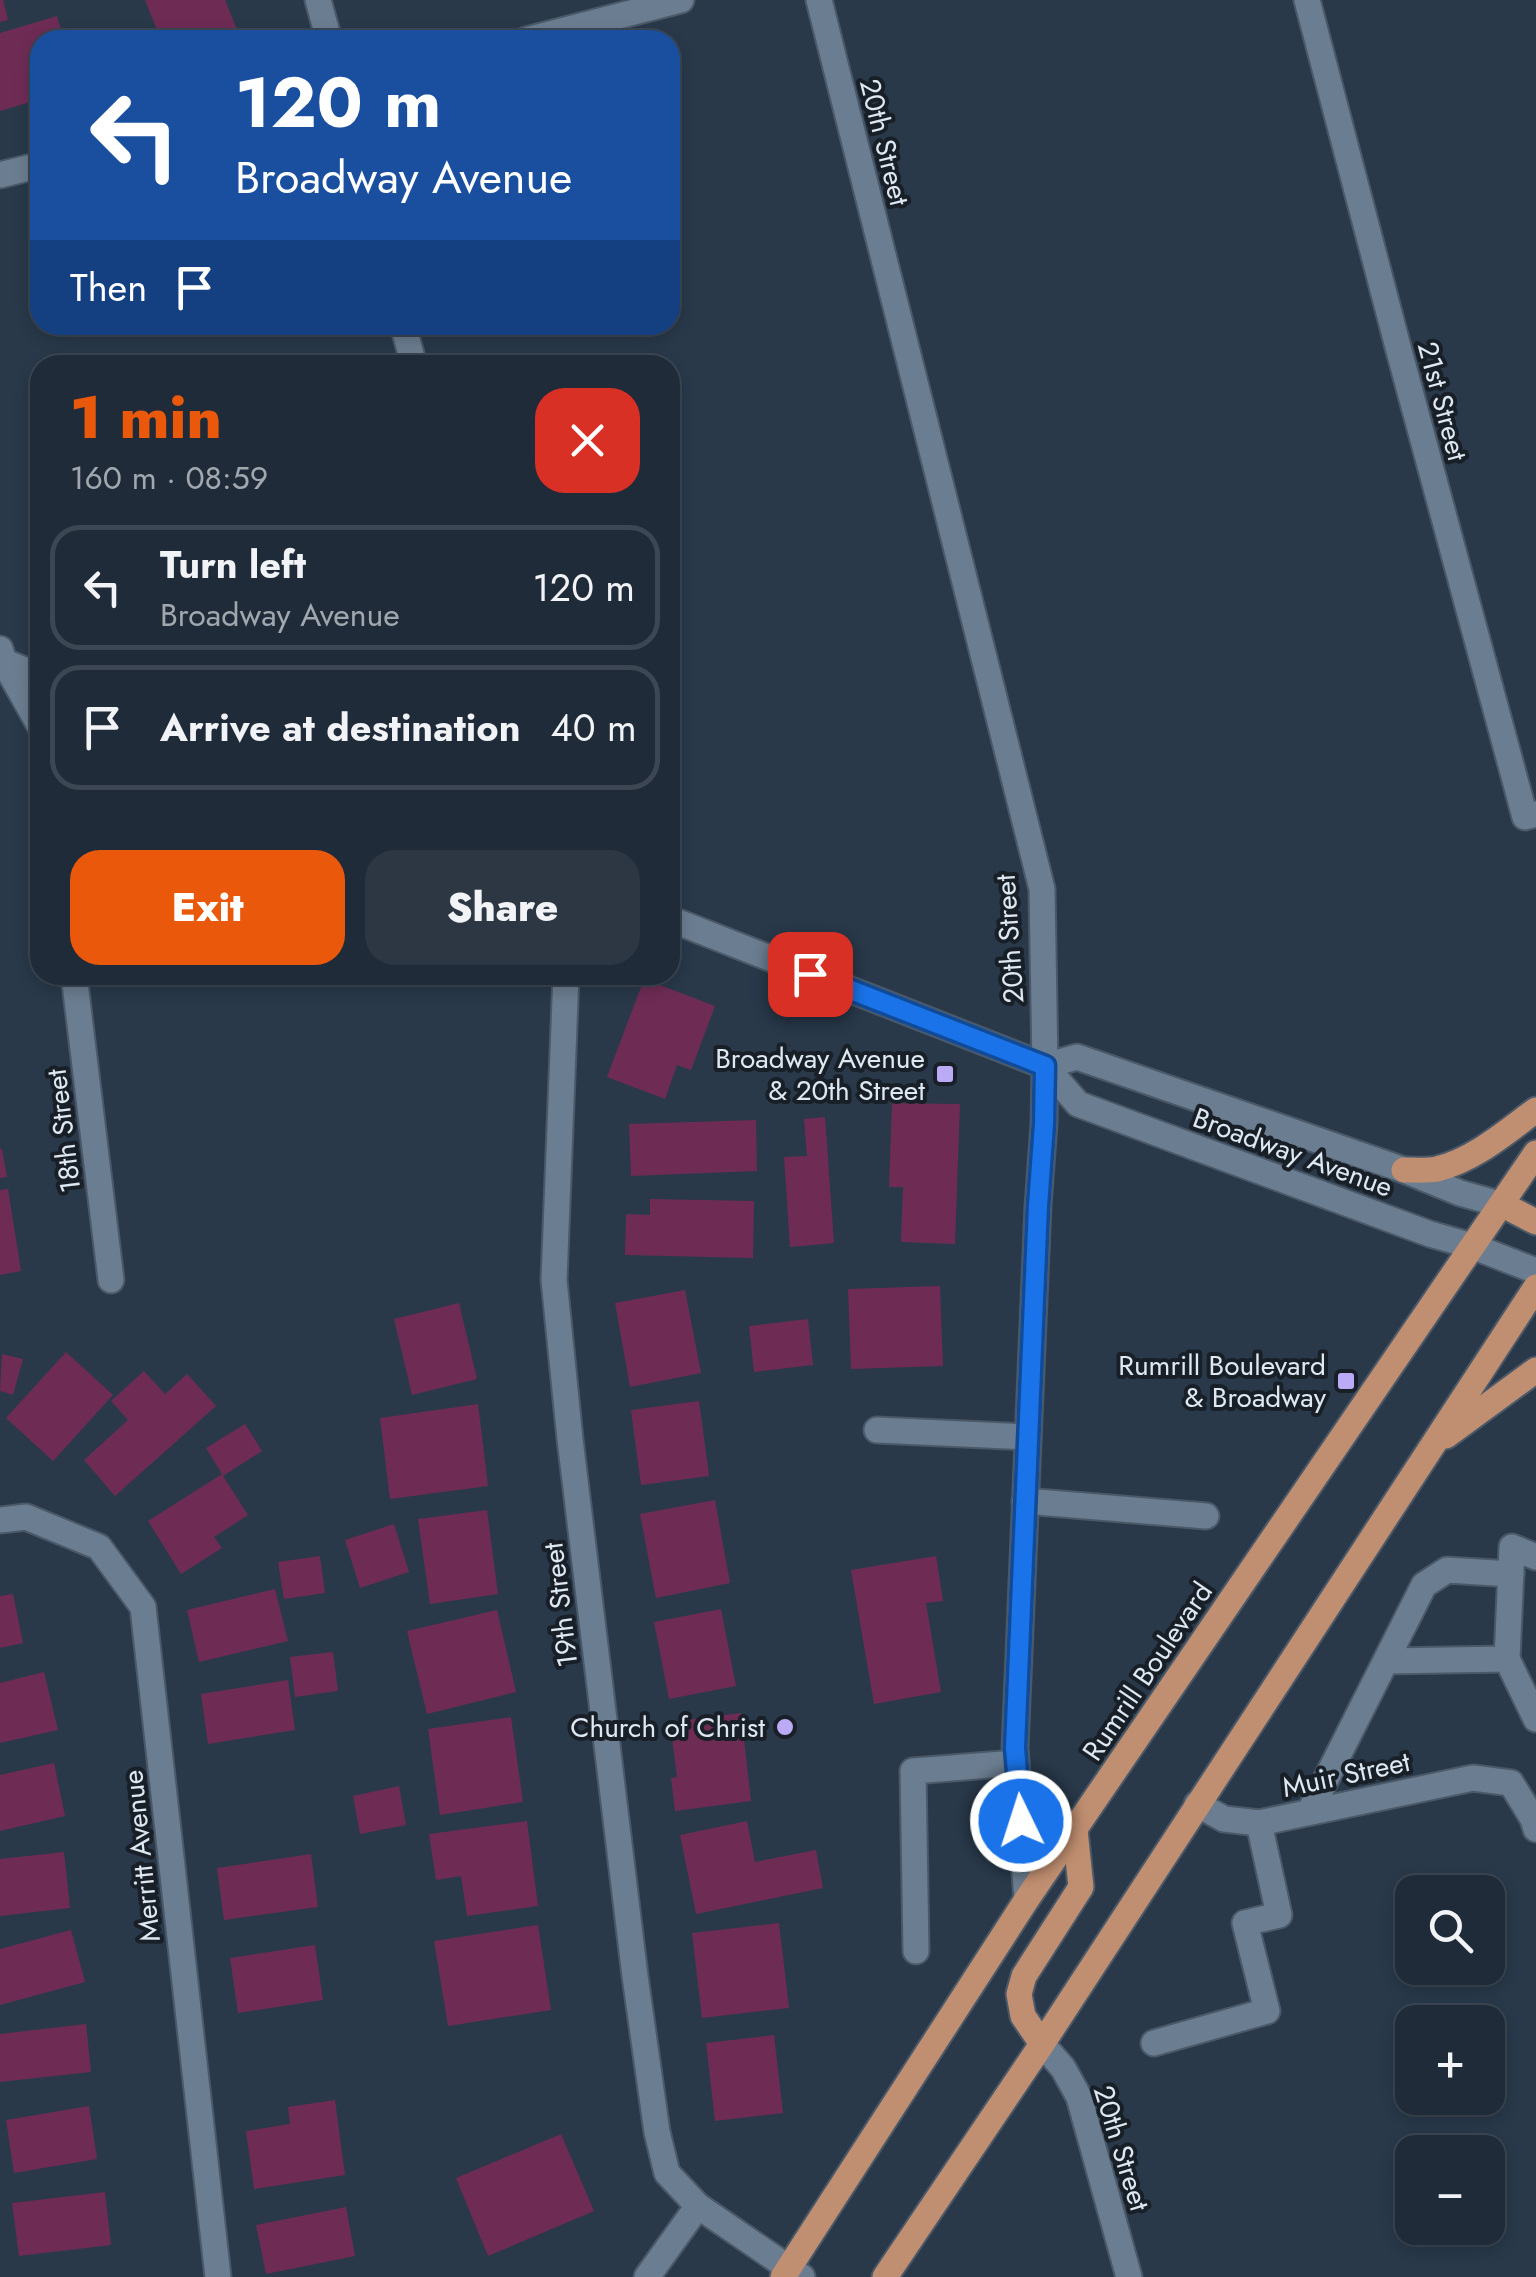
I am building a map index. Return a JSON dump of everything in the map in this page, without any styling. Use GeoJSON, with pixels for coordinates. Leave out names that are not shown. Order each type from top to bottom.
{"type":"FeatureCollection","features":[{"type":"Feature","properties":{"kind":"main road"},"geometry":{"type":"LineString","coordinates":[[1404,1170],[1436,1169],[1466,1157],[1536,1110]]}},
{"type":"Feature","properties":{"kind":"main road","name":"Rumrill Boulevard"},"geometry":{"type":"LineString","coordinates":[[792,2274],[1027,1899],[1536,1154]]}},
{"type":"Feature","properties":{"kind":"main road","name":"Broadway Avenue"},"geometry":{"type":"LineString","coordinates":[[1503,1205],[1536,1222]]}},
{"type":"Feature","properties":{"kind":"main road"},"geometry":{"type":"LineString","coordinates":[[885,2277],[1042,2044],[1536,1286]]}},
{"type":"Feature","properties":{"kind":"main road"},"geometry":{"type":"LineString","coordinates":[[1430,1448],[1536,1370]]}},
{"type":"Feature","properties":{"kind":"main road"},"geometry":{"type":"LineString","coordinates":[[1042,2044],[1023,2016],[1018,1994],[1024,1976],[1080,1887],[1075,1830]]}},
{"type":"Feature","properties":{"kind":"street"},"geometry":{"type":"LineString","coordinates":[[318,0],[326,30]]}},
{"type":"Feature","properties":{"kind":"street"},"geometry":{"type":"LineString","coordinates":[[565,30],[681,0]]}},
{"type":"Feature","properties":{"kind":"street","name":"20th Street"},"geometry":{"type":"LineString","coordinates":[[819,0],[1042,889],[1044,1124],[1015,1748],[1027,1899]]}},
{"type":"Feature","properties":{"kind":"street","name":"21st Street"},"geometry":{"type":"LineString","coordinates":[[1307,0],[1398,347],[1530,816]]}},
{"type":"Feature","properties":{"kind":"street"},"geometry":{"type":"LineString","coordinates":[[0,175],[30,167]]}},
{"type":"Feature","properties":{"kind":"street"},"geometry":{"type":"LineString","coordinates":[[1,657],[30,671]]}},
{"type":"Feature","properties":{"kind":"street"},"geometry":{"type":"LineString","coordinates":[[1,657],[30,708]]}},
{"type":"Feature","properties":{"kind":"street","name":"Broadway Avenue"},"geometry":{"type":"LineString","coordinates":[[680,923],[1045,1066],[1078,1104],[1536,1270]]}},
{"type":"Feature","properties":{"kind":"street","name":"18th Street"},"geometry":{"type":"LineString","coordinates":[[75,985],[111,1280]]}},
{"type":"Feature","properties":{"kind":"street","name":"19th Street"},"geometry":{"type":"LineString","coordinates":[[566,985],[554,1280],[570,1439],[657,2132],[667,2173],[698,2206],[792,2274]]}},
{"type":"Feature","properties":{"kind":"street","name":"Broadway Avenue"},"geometry":{"type":"LineString","coordinates":[[1045,1066],[1077,1058],[1503,1205]]}},
{"type":"Feature","properties":{"kind":"street"},"geometry":{"type":"LineString","coordinates":[[877,1430],[1028,1437]]}},
{"type":"Feature","properties":{"kind":"street"},"geometry":{"type":"LineString","coordinates":[[1026,1500],[1206,1516]]}},
{"type":"Feature","properties":{"kind":"street","name":"Merritt Avenue"},"geometry":{"type":"LineString","coordinates":[[0,1520],[26,1517],[99,1547],[143,1607],[218,2277]]}},
{"type":"Feature","properties":{"kind":"street"},"geometry":{"type":"LineString","coordinates":[[1536,1557],[1512,1547],[1507,1659],[1536,1719]]}},
{"type":"Feature","properties":{"kind":"street"},"geometry":{"type":"LineString","coordinates":[[1310,1811],[1424,1585],[1447,1570],[1511,1574]]}},
{"type":"Feature","properties":{"kind":"street"},"geometry":{"type":"LineString","coordinates":[[1386,1661],[1507,1659]]}},
{"type":"Feature","properties":{"kind":"street"},"geometry":{"type":"LineString","coordinates":[[916,1951],[912,1771],[1016,1763]]}},
{"type":"Feature","properties":{"kind":"street","name":"Muir Street"},"geometry":{"type":"LineString","coordinates":[[1197,1804],[1224,1820],[1259,1823],[1473,1778],[1511,1783],[1536,1829]]}},
{"type":"Feature","properties":{"kind":"street"},"geometry":{"type":"LineString","coordinates":[[1154,2043],[1267,2010],[1245,1924],[1279,1915],[1259,1823]]}},
{"type":"Feature","properties":{"kind":"street","name":"20th Street"},"geometry":{"type":"LineString","coordinates":[[1042,2044],[1063,2068],[1079,2097],[1130,2277]]}},
{"type":"Feature","properties":{"kind":"street"},"geometry":{"type":"LineString","coordinates":[[648,2277],[698,2206]]}},
{"type":"Feature","properties":{"kind":"building"},"geometry":{"type":"Polygon","coordinates":[[[0,0],[8,20],[0,22],[0,0]]]}},
{"type":"Feature","properties":{"kind":"building"},"geometry":{"type":"Polygon","coordinates":[[[145,0],[225,0],[237,30],[157,30],[145,0]]]}},
{"type":"Feature","properties":{"kind":"building"},"geometry":{"type":"Polygon","coordinates":[[[57,16],[61,30],[30,30],[30,102],[0,111],[0,33],[57,16]]]}},
{"type":"Feature","properties":{"kind":"building"},"geometry":{"type":"Polygon","coordinates":[[[642,985],[660,985],[715,1006],[691,1070],[677,1065],[665,1099],[607,1077],[642,985]]]}},
{"type":"Feature","properties":{"kind":"building"},"geometry":{"type":"Polygon","coordinates":[[[892,1103],[960,1104],[955,1244],[901,1242],[903,1187],[889,1187],[892,1103]]]}},
{"type":"Feature","properties":{"kind":"building"},"geometry":{"type":"Polygon","coordinates":[[[825,1117],[834,1243],[790,1247],[784,1157],[807,1156],[804,1119],[825,1117]]]}},
{"type":"Feature","properties":{"kind":"building"},"geometry":{"type":"Polygon","coordinates":[[[756,1120],[757,1171],[631,1176],[629,1124],[756,1120]]]}},
{"type":"Feature","properties":{"kind":"building"},"geometry":{"type":"Polygon","coordinates":[[[0,1149],[7,1177],[0,1178],[0,1149]]]}},
{"type":"Feature","properties":{"kind":"building"},"geometry":{"type":"Polygon","coordinates":[[[8,1189],[21,1271],[0,1275],[0,1190],[8,1189]]]}},
{"type":"Feature","properties":{"kind":"building"},"geometry":{"type":"Polygon","coordinates":[[[650,1199],[754,1201],[753,1258],[625,1255],[626,1214],[650,1215],[650,1199]]]}},
{"type":"Feature","properties":{"kind":"building"},"geometry":{"type":"Polygon","coordinates":[[[940,1286],[943,1366],[851,1369],[848,1289],[940,1286]]]}},
{"type":"Feature","properties":{"kind":"building"},"geometry":{"type":"Polygon","coordinates":[[[685,1290],[701,1373],[630,1387],[615,1303],[685,1290]]]}},
{"type":"Feature","properties":{"kind":"building"},"geometry":{"type":"Polygon","coordinates":[[[459,1303],[477,1379],[412,1395],[394,1319],[459,1303]]]}},
{"type":"Feature","properties":{"kind":"building"},"geometry":{"type":"Polygon","coordinates":[[[808,1319],[813,1365],[754,1372],[749,1326],[808,1319]]]}},
{"type":"Feature","properties":{"kind":"building"},"geometry":{"type":"Polygon","coordinates":[[[66,1352],[113,1395],[53,1461],[6,1418],[66,1352]]]}},
{"type":"Feature","properties":{"kind":"building"},"geometry":{"type":"Polygon","coordinates":[[[2,1354],[23,1359],[13,1395],[0,1391],[2,1354]]]}},
{"type":"Feature","properties":{"kind":"building"},"geometry":{"type":"Polygon","coordinates":[[[144,1371],[165,1394],[187,1374],[216,1406],[115,1496],[84,1460],[128,1420],[111,1401],[144,1371]]]}},
{"type":"Feature","properties":{"kind":"building"},"geometry":{"type":"Polygon","coordinates":[[[699,1401],[709,1476],[641,1485],[631,1410],[699,1401]]]}},
{"type":"Feature","properties":{"kind":"building"},"geometry":{"type":"Polygon","coordinates":[[[478,1404],[488,1486],[390,1499],[380,1418],[478,1404]]]}},
{"type":"Feature","properties":{"kind":"building"},"geometry":{"type":"Polygon","coordinates":[[[245,1424],[262,1451],[223,1476],[248,1515],[214,1537],[222,1548],[181,1574],[148,1521],[222,1474],[206,1448],[245,1424]]]}},
{"type":"Feature","properties":{"kind":"building"},"geometry":{"type":"Polygon","coordinates":[[[715,1500],[730,1583],[656,1598],[640,1514],[715,1500]]]}},
{"type":"Feature","properties":{"kind":"building"},"geometry":{"type":"Polygon","coordinates":[[[487,1510],[498,1594],[430,1604],[418,1519],[487,1510]]]}},
{"type":"Feature","properties":{"kind":"building"},"geometry":{"type":"Polygon","coordinates":[[[394,1524],[409,1572],[360,1588],[345,1540],[394,1524]]]}},
{"type":"Feature","properties":{"kind":"building"},"geometry":{"type":"Polygon","coordinates":[[[320,1556],[325,1593],[284,1599],[278,1562],[320,1556]]]}},
{"type":"Feature","properties":{"kind":"building"},"geometry":{"type":"Polygon","coordinates":[[[936,1556],[943,1601],[926,1603],[941,1692],[874,1704],[851,1570],[936,1556]]]}},
{"type":"Feature","properties":{"kind":"building"},"geometry":{"type":"Polygon","coordinates":[[[275,1589],[288,1641],[199,1662],[187,1610],[275,1589]]]}},
{"type":"Feature","properties":{"kind":"building"},"geometry":{"type":"Polygon","coordinates":[[[13,1594],[23,1643],[0,1648],[0,1596],[13,1594]]]}},
{"type":"Feature","properties":{"kind":"building"},"geometry":{"type":"Polygon","coordinates":[[[721,1609],[736,1686],[669,1699],[654,1622],[721,1609]]]}},
{"type":"Feature","properties":{"kind":"building"},"geometry":{"type":"Polygon","coordinates":[[[497,1610],[516,1692],[427,1714],[407,1631],[497,1610]]]}},
{"type":"Feature","properties":{"kind":"building"},"geometry":{"type":"Polygon","coordinates":[[[333,1652],[338,1691],[295,1697],[290,1657],[333,1652]]]}},
{"type":"Feature","properties":{"kind":"building"},"geometry":{"type":"Polygon","coordinates":[[[44,1672],[58,1730],[0,1743],[0,1683],[44,1672]]]}},
{"type":"Feature","properties":{"kind":"building"},"geometry":{"type":"Polygon","coordinates":[[[288,1680],[295,1730],[208,1744],[201,1694],[288,1680]]]}},
{"type":"Feature","properties":{"kind":"building"},"geometry":{"type":"Polygon","coordinates":[[[741,1713],[751,1801],[675,1811],[671,1778],[677,1777],[670,1722],[741,1713]]]}},
{"type":"Feature","properties":{"kind":"building"},"geometry":{"type":"Polygon","coordinates":[[[511,1717],[523,1802],[440,1815],[428,1729],[511,1717]]]}},
{"type":"Feature","properties":{"kind":"building"},"geometry":{"type":"Polygon","coordinates":[[[54,1763],[65,1816],[0,1831],[0,1775],[54,1763]]]}},
{"type":"Feature","properties":{"kind":"building"},"geometry":{"type":"Polygon","coordinates":[[[399,1786],[406,1825],[360,1834],[353,1796],[399,1786]]]}},
{"type":"Feature","properties":{"kind":"building"},"geometry":{"type":"Polygon","coordinates":[[[527,1821],[538,1906],[467,1916],[461,1876],[436,1880],[429,1834],[527,1821]]]}},
{"type":"Feature","properties":{"kind":"building"},"geometry":{"type":"Polygon","coordinates":[[[747,1821],[755,1862],[816,1850],[823,1888],[696,1914],[680,1835],[747,1821]]]}},
{"type":"Feature","properties":{"kind":"building"},"geometry":{"type":"Polygon","coordinates":[[[64,1852],[70,1908],[0,1916],[0,1859],[64,1852]]]}},
{"type":"Feature","properties":{"kind":"building"},"geometry":{"type":"Polygon","coordinates":[[[311,1854],[318,1907],[224,1920],[217,1868],[311,1854]]]}},
{"type":"Feature","properties":{"kind":"building"},"geometry":{"type":"Polygon","coordinates":[[[779,1923],[789,2008],[702,2018],[692,1933],[779,1923]]]}},
{"type":"Feature","properties":{"kind":"building"},"geometry":{"type":"Polygon","coordinates":[[[538,1925],[551,2010],[448,2026],[434,1941],[538,1925]]]}},
{"type":"Feature","properties":{"kind":"building"},"geometry":{"type":"Polygon","coordinates":[[[71,1930],[85,1982],[0,2005],[0,1949],[71,1930]]]}},
{"type":"Feature","properties":{"kind":"building"},"geometry":{"type":"Polygon","coordinates":[[[315,1945],[323,2000],[238,2013],[230,1958],[315,1945]]]}},
{"type":"Feature","properties":{"kind":"building"},"geometry":{"type":"Polygon","coordinates":[[[86,2024],[91,2072],[0,2082],[0,2034],[86,2024]]]}},
{"type":"Feature","properties":{"kind":"building"},"geometry":{"type":"Polygon","coordinates":[[[774,2035],[783,2113],[715,2121],[706,2043],[774,2035]]]}},
{"type":"Feature","properties":{"kind":"building"},"geometry":{"type":"Polygon","coordinates":[[[335,2100],[345,2175],[254,2189],[246,2131],[290,2124],[288,2107],[335,2100]]]}},
{"type":"Feature","properties":{"kind":"building"},"geometry":{"type":"Polygon","coordinates":[[[89,2106],[97,2159],[14,2173],[6,2120],[89,2106]]]}},
{"type":"Feature","properties":{"kind":"building"},"geometry":{"type":"Polygon","coordinates":[[[561,2134],[594,2211],[488,2256],[456,2178],[561,2134]]]}},
{"type":"Feature","properties":{"kind":"building"},"geometry":{"type":"Polygon","coordinates":[[[105,2192],[111,2245],[19,2256],[12,2203],[105,2192]]]}},
{"type":"Feature","properties":{"kind":"building"},"geometry":{"type":"Polygon","coordinates":[[[346,2207],[355,2256],[266,2274],[256,2225],[346,2207]]]}},
{"type":"Feature","properties":{"kind":"place","name":"Broadway Avenue & 20th Street"},"geometry":{"type":"Point","coordinates":[945,1074]}},
{"type":"Feature","properties":{"kind":"place","name":"Rumrill Boulevard & Broadway"},"geometry":{"type":"Point","coordinates":[1346,1381]}},
{"type":"Feature","properties":{"kind":"place","name":"Church of Christ"},"geometry":{"type":"Point","coordinates":[785,1727]}},
{"type":"Feature","properties":{"kind":"route"},"geometry":{"type":"LineString","coordinates":[[810,974],[1045,1066],[1015,1748],[1021,1821]]}}]}
